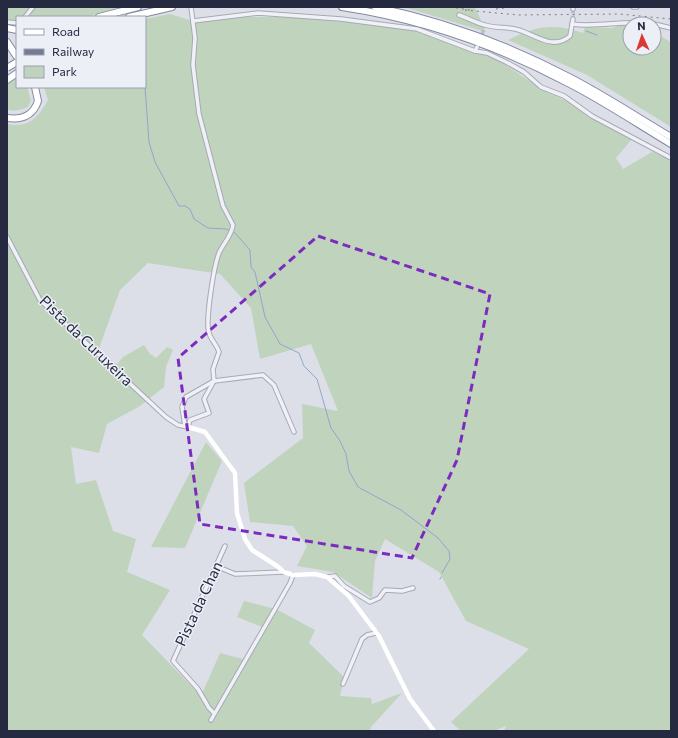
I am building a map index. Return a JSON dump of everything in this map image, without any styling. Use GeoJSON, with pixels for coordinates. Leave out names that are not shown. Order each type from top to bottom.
{"type":"FeatureCollection","features":[{"type":"Feature","properties":{"kind":"highway"},"geometry":{"type":"LineString","coordinates":[[104,16],[138,7]]}},
{"type":"Feature","properties":{"kind":"highway"},"geometry":{"type":"LineString","coordinates":[[114,16],[146,7]]}},
{"type":"Feature","properties":{"kind":"highway"},"geometry":{"type":"LineString","coordinates":[[133,16],[172,7]]}},
{"type":"Feature","properties":{"kind":"highway"},"geometry":{"type":"LineString","coordinates":[[342,7],[410,20],[467,38],[518,58],[567,82],[671,144]]}},
{"type":"Feature","properties":{"kind":"highway"},"geometry":{"type":"LineString","coordinates":[[375,7],[447,26],[520,53],[575,80],[671,137]]}},
{"type":"Feature","properties":{"kind":"highway"},"geometry":{"type":"LineString","coordinates":[[7,42],[16,56]]}},
{"type":"Feature","properties":{"kind":"highway"},"geometry":{"type":"LineString","coordinates":[[7,47],[16,61]]}},
{"type":"Feature","properties":{"kind":"highway"},"geometry":{"type":"LineString","coordinates":[[8,75],[16,64]]}},
{"type":"Feature","properties":{"kind":"highway"},"geometry":{"type":"LineString","coordinates":[[8,75],[16,69]]}},
{"type":"Feature","properties":{"kind":"highway"},"geometry":{"type":"LineString","coordinates":[[7,113],[16,116],[27,113],[31,110],[35,100],[34,88]]}},
{"type":"Feature","properties":{"kind":"highway"},"geometry":{"type":"LineString","coordinates":[[7,118],[23,118],[31,113],[38,101],[34,88]]}},
{"type":"Feature","properties":{"kind":"street"},"geometry":{"type":"LineString","coordinates":[[26,16],[33,7]]}},
{"type":"Feature","properties":{"kind":"street"},"geometry":{"type":"LineString","coordinates":[[186,427],[190,420],[209,413],[204,399],[214,381],[213,369],[219,352],[209,333],[208,320],[214,274],[219,254],[232,231],[233,224],[223,206],[199,114],[193,65],[195,44],[191,7]]}},
{"type":"Feature","properties":{"kind":"street"},"geometry":{"type":"LineString","coordinates":[[193,19],[258,13],[341,19],[417,29],[487,53],[506,62],[524,72],[532,81],[542,87],[564,96],[592,116],[671,158]]}},
{"type":"Feature","properties":{"kind":"street"},"geometry":{"type":"LineString","coordinates":[[459,15],[484,27],[515,28],[539,40],[552,42],[565,40],[572,34],[573,19]]}},
{"type":"Feature","properties":{"kind":"street"},"geometry":{"type":"LineString","coordinates":[[572,25],[589,26],[622,23]]}},
{"type":"Feature","properties":{"kind":"street","name":"Pista da Curuxeira"},"geometry":{"type":"LineString","coordinates":[[7,237],[40,300],[166,417],[178,426],[186,427]]}},
{"type":"Feature","properties":{"kind":"street"},"geometry":{"type":"LineString","coordinates":[[186,427],[182,407],[184,398],[214,381],[260,375],[265,376],[274,385],[294,432]]}},
{"type":"Feature","properties":{"kind":"street"},"geometry":{"type":"LineString","coordinates":[[186,427],[205,432],[235,473],[237,513],[240,527],[248,545],[252,550],[284,572]]}},
{"type":"Feature","properties":{"kind":"street","name":"Pista da Chan"},"geometry":{"type":"LineString","coordinates":[[214,713],[209,708],[198,689],[172,661],[225,546]]}},
{"type":"Feature","properties":{"kind":"street"},"geometry":{"type":"LineString","coordinates":[[216,566],[235,574],[284,572],[293,574],[315,574],[327,577],[335,576],[344,586],[370,602],[379,598],[384,591],[402,591],[413,588]]}},
{"type":"Feature","properties":{"kind":"street"},"geometry":{"type":"LineString","coordinates":[[211,720],[286,590],[293,574]]}},
{"type":"Feature","properties":{"kind":"street"},"geometry":{"type":"LineString","coordinates":[[327,577],[348,595],[376,633],[410,699],[434,731]]}},
{"type":"Feature","properties":{"kind":"street"},"geometry":{"type":"LineString","coordinates":[[344,684],[362,639],[367,635],[376,633]]}},
{"type":"Feature","properties":{"kind":"highlighted area"},"geometry":{"type":"Polygon","coordinates":[[[318,236],[490,294],[457,460],[412,558],[200,524],[178,358],[318,236]]]}},
{"type":"Feature","properties":{"kind":"green space"},"geometry":{"type":"Polygon","coordinates":[[[7,7],[122,7],[90,16],[16,16],[16,22],[7,20],[7,7]]]}},
{"type":"Feature","properties":{"kind":"green space"},"geometry":{"type":"Polygon","coordinates":[[[402,7],[475,7],[486,32],[411,9],[402,7]]]}},
{"type":"Feature","properties":{"kind":"green space"},"geometry":{"type":"Polygon","coordinates":[[[170,14],[196,22],[234,17],[298,17],[410,29],[498,60],[545,91],[567,101],[594,119],[632,139],[616,158],[623,169],[652,152],[671,160],[671,731],[504,731],[506,726],[494,731],[461,731],[451,722],[529,649],[466,621],[439,572],[385,539],[375,561],[372,598],[333,572],[297,566],[307,546],[293,526],[250,522],[244,483],[303,438],[302,404],[338,411],[311,344],[260,359],[251,308],[220,274],[148,263],[120,290],[97,354],[117,364],[123,357],[144,345],[150,354],[156,358],[167,347],[173,350],[166,367],[164,387],[140,406],[107,424],[99,453],[71,447],[76,484],[96,480],[113,531],[136,539],[127,572],[170,590],[142,635],[201,696],[220,653],[243,659],[265,628],[237,617],[244,601],[276,609],[315,630],[309,643],[344,677],[340,696],[371,698],[372,704],[402,693],[371,727],[370,731],[7,731],[7,124],[15,125],[27,123],[36,117],[48,100],[44,88],[146,88],[146,19],[170,14]]]}},
{"type":"Feature","properties":{"kind":"green space"},"geometry":{"type":"Polygon","coordinates":[[[622,23],[622,56],[662,56],[662,37],[671,42],[671,127],[587,75],[508,40],[536,29],[553,27],[583,33],[585,27],[613,28],[622,23]]]}},
{"type":"Feature","properties":{"kind":"green space"},"geometry":{"type":"Polygon","coordinates":[[[16,78],[16,88],[27,88],[31,100],[28,107],[18,110],[7,109],[7,85],[16,78]]]}},
{"type":"Feature","properties":{"kind":"green space"},"geometry":{"type":"Polygon","coordinates":[[[206,442],[222,461],[185,548],[151,547],[206,442]]]}},
{"type":"Feature","properties":{"kind":"waterway"},"geometry":{"type":"LineString","coordinates":[[586,31],[597,35]]}},
{"type":"Feature","properties":{"kind":"waterway"},"geometry":{"type":"LineString","coordinates":[[145,88],[149,142],[155,162],[179,206],[185,206],[190,209],[194,219],[208,228],[226,229],[235,233],[250,250],[251,267],[255,272],[265,317],[280,344],[299,353],[304,366],[317,379],[331,428],[340,441],[346,454],[349,471],[358,487],[401,510],[438,538],[449,551],[450,559],[442,573]]}},
{"type":"Feature","properties":{"kind":"tunnel"},"geometry":{"type":"LineString","coordinates":[[573,9],[573,19]]}},
{"type":"Feature","properties":{"kind":"tunnel"},"geometry":{"type":"LineString","coordinates":[[480,39],[484,29]]}},
{"type":"Feature","properties":{"kind":"railway"},"geometry":{"type":"LineString","coordinates":[[450,7],[470,10]]}},
{"type":"Feature","properties":{"kind":"railway"},"geometry":{"type":"LineString","coordinates":[[496,9],[512,7]]}},
{"type":"Feature","properties":{"kind":"railway"},"geometry":{"type":"LineString","coordinates":[[465,10],[518,15],[619,14],[671,19]]}}]}
